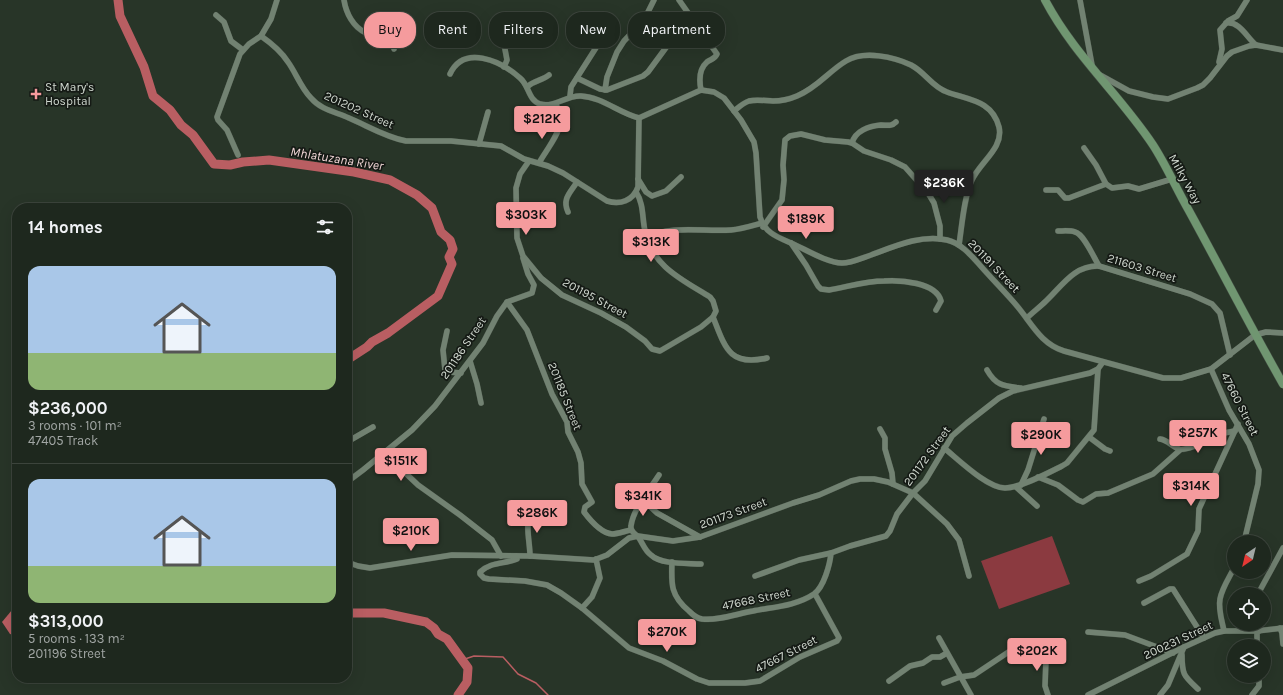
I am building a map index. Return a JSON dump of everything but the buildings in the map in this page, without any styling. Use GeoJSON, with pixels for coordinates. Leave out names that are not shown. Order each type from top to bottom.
{"type":"FeatureCollection","features":[{"type":"Feature","properties":{"kind":"street"},"geometry":{"type":"LineString","coordinates":[[344,0],[347,14],[352,20],[365,32],[387,34],[391,38],[394,49]]}},
{"type":"Feature","properties":{"kind":"street"},"geometry":{"type":"LineString","coordinates":[[605,90],[607,77],[617,52],[624,41],[644,20],[654,0]]}},
{"type":"Feature","properties":{"kind":"street"},"geometry":{"type":"LineString","coordinates":[[679,0],[688,12]]}},
{"type":"Feature","properties":{"kind":"street","name":"Milky Way"},"geometry":{"type":"LineString","coordinates":[[1045,0],[1062,29],[1094,72],[1127,108],[1154,146],[1222,270],[1255,335],[1283,384]]}},
{"type":"Feature","properties":{"kind":"street"},"geometry":{"type":"LineString","coordinates":[[1080,0],[1094,72],[1129,91],[1165,100],[1174,98],[1197,88],[1210,78],[1229,53],[1256,45],[1283,50]]}},
{"type":"Feature","properties":{"kind":"street"},"geometry":{"type":"LineString","coordinates":[[1218,67],[1222,53],[1220,30],[1225,23],[1237,16],[1247,0]]}},
{"type":"Feature","properties":{"kind":"street"},"geometry":{"type":"LineString","coordinates":[[238,155],[227,130],[217,117],[237,60],[249,44],[261,36],[271,19],[276,3]]}},
{"type":"Feature","properties":{"kind":"street"},"geometry":{"type":"LineString","coordinates":[[216,15],[224,22],[231,41],[243,50]]}},
{"type":"Feature","properties":{"kind":"street"},"geometry":{"type":"LineString","coordinates":[[1225,23],[1230,22],[1239,26],[1256,45]]}},
{"type":"Feature","properties":{"kind":"street","name":"201202 Street"},"geometry":{"type":"LineString","coordinates":[[261,36],[288,61],[310,98],[325,109],[345,116],[386,135],[406,141],[451,141],[501,146],[529,161],[539,163],[563,173],[607,201],[623,202],[628,200],[636,192]]}},
{"type":"Feature","properties":{"kind":"street"},"geometry":{"type":"LineString","coordinates":[[504,67],[507,60],[505,48]]}},
{"type":"Feature","properties":{"kind":"street"},"geometry":{"type":"LineString","coordinates":[[570,96],[571,86],[596,48]]}},
{"type":"Feature","properties":{"kind":"street"},"geometry":{"type":"LineString","coordinates":[[576,78],[605,90],[614,88],[646,74],[666,48]]}},
{"type":"Feature","properties":{"kind":"street"},"geometry":{"type":"LineString","coordinates":[[701,90],[699,79],[701,71],[706,63],[717,54],[713,48]]}},
{"type":"Feature","properties":{"kind":"street"},"geometry":{"type":"LineString","coordinates":[[734,111],[754,100],[775,101],[797,96],[808,91],[847,61],[858,57],[874,56],[886,56],[911,65],[917,68],[933,85],[941,90],[980,102],[993,114],[999,127],[1000,137],[997,145],[975,175],[970,186],[959,245]]}},
{"type":"Feature","properties":{"kind":"street"},"geometry":{"type":"LineString","coordinates":[[450,74],[456,64],[463,59],[487,59],[504,67],[521,78],[535,101],[541,104],[556,104],[570,96],[580,96],[593,98],[638,118],[701,90],[714,92],[724,98],[752,137],[755,147],[760,218],[762,225]]}},
{"type":"Feature","properties":{"kind":"street"},"geometry":{"type":"LineString","coordinates":[[527,87],[534,81],[545,78],[549,75]]}},
{"type":"Feature","properties":{"kind":"street"},"geometry":{"type":"LineString","coordinates":[[539,163],[560,124],[556,104]]}},
{"type":"Feature","properties":{"kind":"street"},"geometry":{"type":"LineString","coordinates":[[479,144],[488,112]]}},
{"type":"Feature","properties":{"kind":"street"},"geometry":{"type":"LineString","coordinates":[[638,118],[638,179],[636,192],[640,200],[650,248],[667,270],[710,297],[716,311],[713,317],[726,348],[733,355],[747,360],[767,358]]}},
{"type":"Feature","properties":{"kind":"street"},"geometry":{"type":"LineString","coordinates":[[852,143],[855,136],[859,132],[876,126],[889,126],[896,122]]}},
{"type":"Feature","properties":{"kind":"street"},"geometry":{"type":"LineString","coordinates":[[647,237],[669,231],[737,230],[762,225],[782,200],[784,180],[784,143],[790,136],[801,134],[826,140],[852,143],[864,151],[891,160],[905,167],[919,182],[936,206],[940,226],[940,239]]}},
{"type":"Feature","properties":{"kind":"street"},"geometry":{"type":"LineString","coordinates":[[1084,148],[1096,165],[1106,184],[1112,188],[1128,186],[1139,189],[1172,179]]}},
{"type":"Feature","properties":{"kind":"street","name":"201195 Street"},"geometry":{"type":"LineString","coordinates":[[529,161],[520,174],[516,188],[517,238],[523,256],[541,278],[562,295],[601,313],[626,327],[645,341],[654,351],[664,349],[701,327],[713,317]]}},
{"type":"Feature","properties":{"kind":"street"},"geometry":{"type":"LineString","coordinates":[[638,179],[646,192],[652,196],[666,191],[681,177]]}},
{"type":"Feature","properties":{"kind":"street"},"geometry":{"type":"LineString","coordinates":[[568,212],[565,206],[565,201],[577,182]]}},
{"type":"Feature","properties":{"kind":"street"},"geometry":{"type":"LineString","coordinates":[[1046,190],[1058,190],[1065,198],[1069,198],[1106,184]]}},
{"type":"Feature","properties":{"kind":"street","name":"201191 Street"},"geometry":{"type":"LineString","coordinates":[[762,225],[772,234],[822,258],[841,263],[866,257],[913,241],[940,239],[953,242],[959,245],[975,260],[1027,318],[1041,337],[1050,345],[1064,351],[1169,379],[1181,378],[1211,369],[1255,335]]}},
{"type":"Feature","properties":{"kind":"street"},"geometry":{"type":"LineString","coordinates":[[1058,231],[1075,232],[1078,234],[1099,266]]}},
{"type":"Feature","properties":{"kind":"street"},"geometry":{"type":"LineString","coordinates":[[791,243],[820,288],[829,290],[884,281],[916,283],[925,286],[939,296],[941,301],[936,310]]}},
{"type":"Feature","properties":{"kind":"street"},"geometry":{"type":"LineString","coordinates":[[508,302],[533,291],[534,285],[528,274],[523,256]]}},
{"type":"Feature","properties":{"kind":"street","name":"211603 Street"},"geometry":{"type":"LineString","coordinates":[[1027,318],[1046,302],[1072,274],[1089,266],[1099,266],[1190,294],[1212,304],[1220,313],[1230,355]]}},
{"type":"Feature","properties":{"kind":"street","name":"201186 Street"},"geometry":{"type":"LineString","coordinates":[[352,477],[412,430],[435,406],[470,361],[486,338],[497,316],[508,302]]}},
{"type":"Feature","properties":{"kind":"street","name":"201185 Street"},"geometry":{"type":"LineString","coordinates":[[508,302],[527,330],[552,394],[567,422],[568,432],[582,467],[582,484],[592,502],[585,507],[584,512],[602,531],[606,533],[614,534],[631,530]]}},
{"type":"Feature","properties":{"kind":"street"},"geometry":{"type":"LineString","coordinates":[[447,331],[443,350],[445,370],[449,372],[461,373]]}},
{"type":"Feature","properties":{"kind":"street"},"geometry":{"type":"LineString","coordinates":[[1255,335],[1266,332],[1283,333]]}},
{"type":"Feature","properties":{"kind":"street"},"geometry":{"type":"LineString","coordinates":[[470,361],[481,403]]}},
{"type":"Feature","properties":{"kind":"street"},"geometry":{"type":"LineString","coordinates":[[944,448],[976,475],[987,482],[1002,488],[1018,486],[1067,463],[1089,437],[1094,428],[1098,369],[1103,362]]}},
{"type":"Feature","properties":{"kind":"street","name":"201172 Street"},"geometry":{"type":"LineString","coordinates":[[755,576],[799,560],[832,553],[850,546],[886,536],[890,531],[897,514],[913,492],[925,481],[952,436],[992,403],[1013,391],[1090,373],[1098,369]]}},
{"type":"Feature","properties":{"kind":"street","name":"47660 Street"},"geometry":{"type":"LineString","coordinates":[[1211,369],[1228,410],[1249,444],[1259,470],[1258,484],[1246,535]]}},
{"type":"Feature","properties":{"kind":"street"},"geometry":{"type":"LineString","coordinates":[[987,370],[992,379],[998,384],[1026,388]]}},
{"type":"Feature","properties":{"kind":"street"},"geometry":{"type":"LineString","coordinates":[[1018,486],[1028,470],[1044,419]]}},
{"type":"Feature","properties":{"kind":"street"},"geometry":{"type":"LineString","coordinates":[[1139,581],[1152,576],[1187,554],[1197,535],[1199,509],[1238,424]]}},
{"type":"Feature","properties":{"kind":"street"},"geometry":{"type":"LineString","coordinates":[[352,439],[373,427]]}},
{"type":"Feature","properties":{"kind":"street"},"geometry":{"type":"LineString","coordinates":[[880,429],[885,438],[885,449],[892,473],[893,484]]}},
{"type":"Feature","properties":{"kind":"street"},"geometry":{"type":"LineString","coordinates":[[1038,477],[1055,483],[1083,502],[1096,494],[1108,493],[1153,474],[1180,450],[1224,433],[1235,431]]}},
{"type":"Feature","properties":{"kind":"street"},"geometry":{"type":"LineString","coordinates":[[1089,437],[1110,451]]}},
{"type":"Feature","properties":{"kind":"street"},"geometry":{"type":"LineString","coordinates":[[1160,439],[1170,443],[1180,450]]}},
{"type":"Feature","properties":{"kind":"street"},"geometry":{"type":"LineString","coordinates":[[386,451],[405,474],[418,486],[434,496],[492,540],[501,556]]}},
{"type":"Feature","properties":{"kind":"street"},"geometry":{"type":"LineString","coordinates":[[659,475],[633,518],[630,526],[631,530],[652,557],[672,562],[701,564]]}},
{"type":"Feature","properties":{"kind":"street","name":"201173 Street"},"geometry":{"type":"LineString","coordinates":[[637,536],[673,541],[700,537],[860,479],[874,479],[893,484],[913,492]]}},
{"type":"Feature","properties":{"kind":"street"},"geometry":{"type":"LineString","coordinates":[[1018,486],[1036,506]]}},
{"type":"Feature","properties":{"kind":"street"},"geometry":{"type":"LineString","coordinates":[[913,492],[947,524],[960,540],[969,576]]}},
{"type":"Feature","properties":{"kind":"street"},"geometry":{"type":"LineString","coordinates":[[643,500],[657,513],[700,537]]}},
{"type":"Feature","properties":{"kind":"street"},"geometry":{"type":"LineString","coordinates":[[530,556],[528,520],[532,509]]}},
{"type":"Feature","properties":{"kind":"street"},"geometry":{"type":"LineString","coordinates":[[352,564],[370,568],[452,555],[530,556],[596,560],[607,555],[629,538],[637,536]]}},
{"type":"Feature","properties":{"kind":"street"},"geometry":{"type":"LineString","coordinates":[[1262,587],[1280,557],[1283,548]]}},
{"type":"Feature","properties":{"kind":"street"},"geometry":{"type":"LineString","coordinates":[[814,594],[824,579],[832,553]]}},
{"type":"Feature","properties":{"kind":"street","name":"47667 Street"},"geometry":{"type":"LineString","coordinates":[[516,556],[517,559],[512,561],[488,566],[480,572],[480,574],[484,578],[489,579],[524,580],[547,585],[582,608],[629,648],[662,661],[697,679],[709,683],[760,681],[800,657],[838,640],[838,636],[814,594]]}},
{"type":"Feature","properties":{"kind":"street"},"geometry":{"type":"LineString","coordinates":[[582,608],[592,597],[600,578],[596,560]]}},
{"type":"Feature","properties":{"kind":"street","name":"47668 Street"},"geometry":{"type":"LineString","coordinates":[[672,562],[672,578],[675,596],[694,616],[701,619],[723,618],[752,611],[784,606],[814,594]]}},
{"type":"Feature","properties":{"kind":"street"},"geometry":{"type":"LineString","coordinates":[[1224,631],[1220,610],[1220,600],[1228,579]]}},
{"type":"Feature","properties":{"kind":"street"},"geometry":{"type":"LineString","coordinates":[[1144,603],[1170,589],[1174,589],[1204,638]]}},
{"type":"Feature","properties":{"kind":"street"},"geometry":{"type":"LineString","coordinates":[[1282,628],[1283,644]]}},
{"type":"Feature","properties":{"kind":"street","name":"200231 Street"},"geometry":{"type":"LineString","coordinates":[[1271,629],[1282,628]]}},
{"type":"Feature","properties":{"kind":"street","name":"200231 Street"},"geometry":{"type":"LineString","coordinates":[[1088,695],[1184,647],[1224,631]]}},
{"type":"Feature","properties":{"kind":"street"},"geometry":{"type":"LineString","coordinates":[[1258,631],[1258,639]]}},
{"type":"Feature","properties":{"kind":"street"},"geometry":{"type":"LineString","coordinates":[[1088,632],[1125,635],[1173,653]]}},
{"type":"Feature","properties":{"kind":"street"},"geometry":{"type":"LineString","coordinates":[[939,638],[971,695]]}},
{"type":"Feature","properties":{"kind":"street"},"geometry":{"type":"LineString","coordinates":[[944,683],[960,677],[969,677],[974,675],[1013,649],[1022,645],[1042,642],[1046,659],[1045,686],[1048,695]]}},
{"type":"Feature","properties":{"kind":"street"},"geometry":{"type":"LineString","coordinates":[[1160,695],[1168,685],[1184,647]]}},
{"type":"Feature","properties":{"kind":"street"},"geometry":{"type":"LineString","coordinates":[[888,681],[910,666],[923,663],[932,657],[940,657],[947,653]]}},
{"type":"Feature","properties":{"kind":"street"},"geometry":{"type":"LineString","coordinates":[[1182,653],[1182,671],[1198,690]]}},
{"type":"Feature","properties":{"kind":"street"},"geometry":{"type":"LineString","coordinates":[[1252,695],[1259,686],[1259,683]]}},
{"type":"Feature","properties":{"kind":"shaded area"},"geometry":{"type":"Polygon","coordinates":[[[1052,536],[1070,584],[999,609],[981,561],[1052,536]]]}},
{"type":"Feature","properties":{"kind":"shaded area"},"geometry":{"type":"Polygon","coordinates":[[[12,610],[12,635],[10,634],[2,622],[12,610]]]}},
{"type":"Feature","properties":{"kind":"waterway","name":"Mhlatuzana River"},"geometry":{"type":"LineString","coordinates":[[118,0],[120,16],[144,67],[153,96],[170,110],[181,125],[193,135],[214,164],[230,165],[243,162],[269,160],[354,172],[390,180],[417,195],[432,208],[441,232],[450,240],[453,249],[449,257],[452,264],[438,296],[388,333],[372,342],[352,357]]}},
{"type":"Feature","properties":{"kind":"waterway","name":"Mhlatuzana River"},"geometry":{"type":"LineString","coordinates":[[352,613],[384,613],[426,622],[434,628],[438,634],[447,639],[468,668],[467,682],[458,695]]}},
{"type":"Feature","properties":{"kind":"waterway"},"geometry":{"type":"LineString","coordinates":[[462,660],[474,656],[503,657],[518,674],[536,683],[548,695]]}},
{"type":"Feature","properties":{"kind":"place","name":"St Mary's Hospital"},"geometry":{"type":"Point","coordinates":[36,94]}}]}
